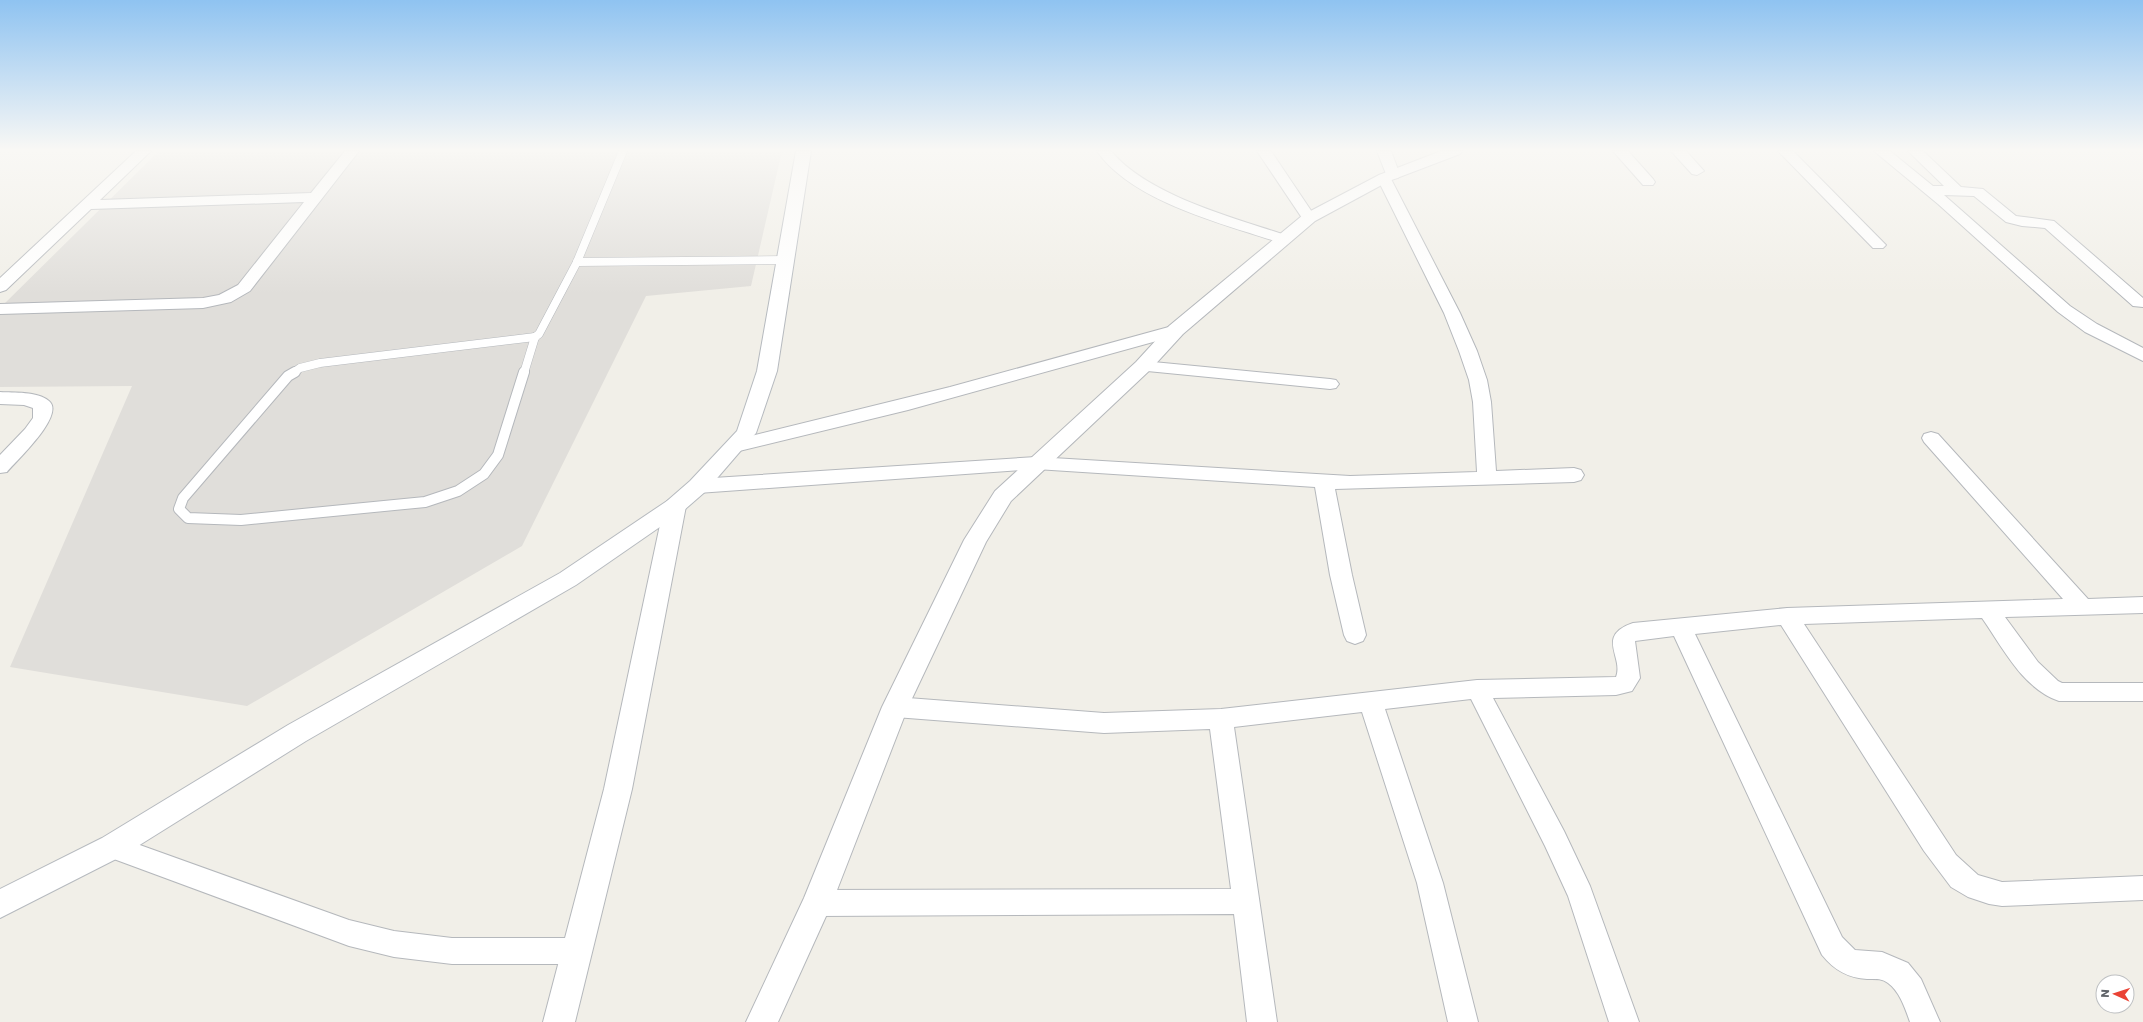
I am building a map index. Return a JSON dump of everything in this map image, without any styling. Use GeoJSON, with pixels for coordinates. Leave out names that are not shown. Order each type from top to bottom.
{"type":"FeatureCollection","features":[{"type":"Feature","properties":{"kind":"street"},"geometry":{"type":"LineString","coordinates":[[0,287],[95,199]]}},
{"type":"Feature","properties":{"kind":"street"},"geometry":{"type":"LineString","coordinates":[[88,205],[269,199]]}},
{"type":"Feature","properties":{"kind":"street"},"geometry":{"type":"LineString","coordinates":[[0,309],[203,303],[224,300],[244,288],[316,199]]}},
{"type":"Feature","properties":{"kind":"street"},"geometry":{"type":"LineString","coordinates":[[0,904],[112,847],[297,733],[568,579],[675,506],[698,486],[746,433],[767,371],[796,199]]}},
{"type":"Feature","properties":{"kind":"street"},"geometry":{"type":"LineString","coordinates":[[1169,199],[1186,208],[1283,239]]}},
{"type":"Feature","properties":{"kind":"street"},"geometry":{"type":"LineString","coordinates":[[1296,199],[1309,218]]}},
{"type":"Feature","properties":{"kind":"street"},"geometry":{"type":"LineString","coordinates":[[762,1022],[817,903],[895,707],[975,540],[1003,496],[1036,463],[1143,366],[1176,330],[1309,218],[1346,199]]}},
{"type":"Feature","properties":{"kind":"street"},"geometry":{"type":"LineString","coordinates":[[1399,199],[1452,313],[1471,358],[1478,380],[1482,402],[1487,479]]}},
{"type":"Feature","properties":{"kind":"street"},"geometry":{"type":"LineString","coordinates":[[1832,199],[1878,245]]}},
{"type":"Feature","properties":{"kind":"street"},"geometry":{"type":"LineString","coordinates":[[1941,199],[2064,309],[2091,328],[2117,340],[2143,356]]}},
{"type":"Feature","properties":{"kind":"street"},"geometry":{"type":"LineString","coordinates":[[1986,199],[2004,214],[2017,220],[2046,223],[2052,226],[2139,303]]}},
{"type":"Feature","properties":{"kind":"street"},"geometry":{"type":"LineString","coordinates":[[735,446],[843,422],[969,389],[1176,330]]}},
{"type":"Feature","properties":{"kind":"street"},"geometry":{"type":"LineString","coordinates":[[2117,340],[2143,338]]}},
{"type":"Feature","properties":{"kind":"street"},"geometry":{"type":"LineString","coordinates":[[1143,366],[1330,384]]}},
{"type":"Feature","properties":{"kind":"street"},"geometry":{"type":"LineString","coordinates":[[0,398],[26,399],[42,405],[42,418],[32,433],[0,467]]}},
{"type":"Feature","properties":{"kind":"street"},"geometry":{"type":"LineString","coordinates":[[1931,438],[2083,607]]}},
{"type":"Feature","properties":{"kind":"street"},"geometry":{"type":"LineString","coordinates":[[698,486],[1036,463],[1324,482],[1389,483],[1574,475]]}},
{"type":"Feature","properties":{"kind":"street"},"geometry":{"type":"LineString","coordinates":[[1324,482],[1341,575],[1355,635]]}},
{"type":"Feature","properties":{"kind":"street"},"geometry":{"type":"LineString","coordinates":[[559,1022],[618,789],[675,506]]}},
{"type":"Feature","properties":{"kind":"street"},"geometry":{"type":"LineString","coordinates":[[895,707],[1104,723],[1221,719],[1477,689],[1616,686],[1624,684],[1629,678],[1624,640],[1627,635],[1633,632],[1787,616],[2143,605]]}},
{"type":"Feature","properties":{"kind":"street"},"geometry":{"type":"LineString","coordinates":[[1988,610],[2029,666],[2052,690],[2059,692],[2143,692]]}},
{"type":"Feature","properties":{"kind":"street"},"geometry":{"type":"LineString","coordinates":[[1787,616],[1950,869],[1968,885],[1982,892],[2002,894],[2143,888]]}},
{"type":"Feature","properties":{"kind":"street"},"geometry":{"type":"LineString","coordinates":[[1681,627],[1834,950],[1846,962],[1890,968],[1898,973],[1906,982],[1925,1022]]}},
{"type":"Feature","properties":{"kind":"street"},"geometry":{"type":"LineString","coordinates":[[1477,689],[1555,839],[1581,895],[1624,1022]]}},
{"type":"Feature","properties":{"kind":"street"},"geometry":{"type":"LineString","coordinates":[[1371,702],[1430,883],[1463,1022]]}},
{"type":"Feature","properties":{"kind":"street"},"geometry":{"type":"LineString","coordinates":[[1221,719],[1247,901],[1262,1022]]}},
{"type":"Feature","properties":{"kind":"street"},"geometry":{"type":"LineString","coordinates":[[112,847],[349,933],[394,944],[452,951],[576,951]]}},
{"type":"Feature","properties":{"kind":"street"},"geometry":{"type":"LineString","coordinates":[[817,903],[1247,901]]}},
{"type":"Feature","properties":{"kind":"lane"},"geometry":{"type":"LineString","coordinates":[[534,337],[498,455],[490,469],[475,483],[453,494],[425,502],[241,520],[188,518],[179,509],[183,498],[288,376],[300,368],[320,363],[534,337],[539,334],[577,262],[603,199]]}},
{"type":"Feature","properties":{"kind":"lane"},"geometry":{"type":"LineString","coordinates":[[577,262],[785,260]]}},
{"type":"Feature","properties":{"kind":"shaded area"},"geometry":{"type":"Polygon","coordinates":[[[111,199],[771,199],[751,286],[646,296],[522,546],[247,706],[10,667],[132,386],[0,387],[0,308],[111,199]]]}}]}
